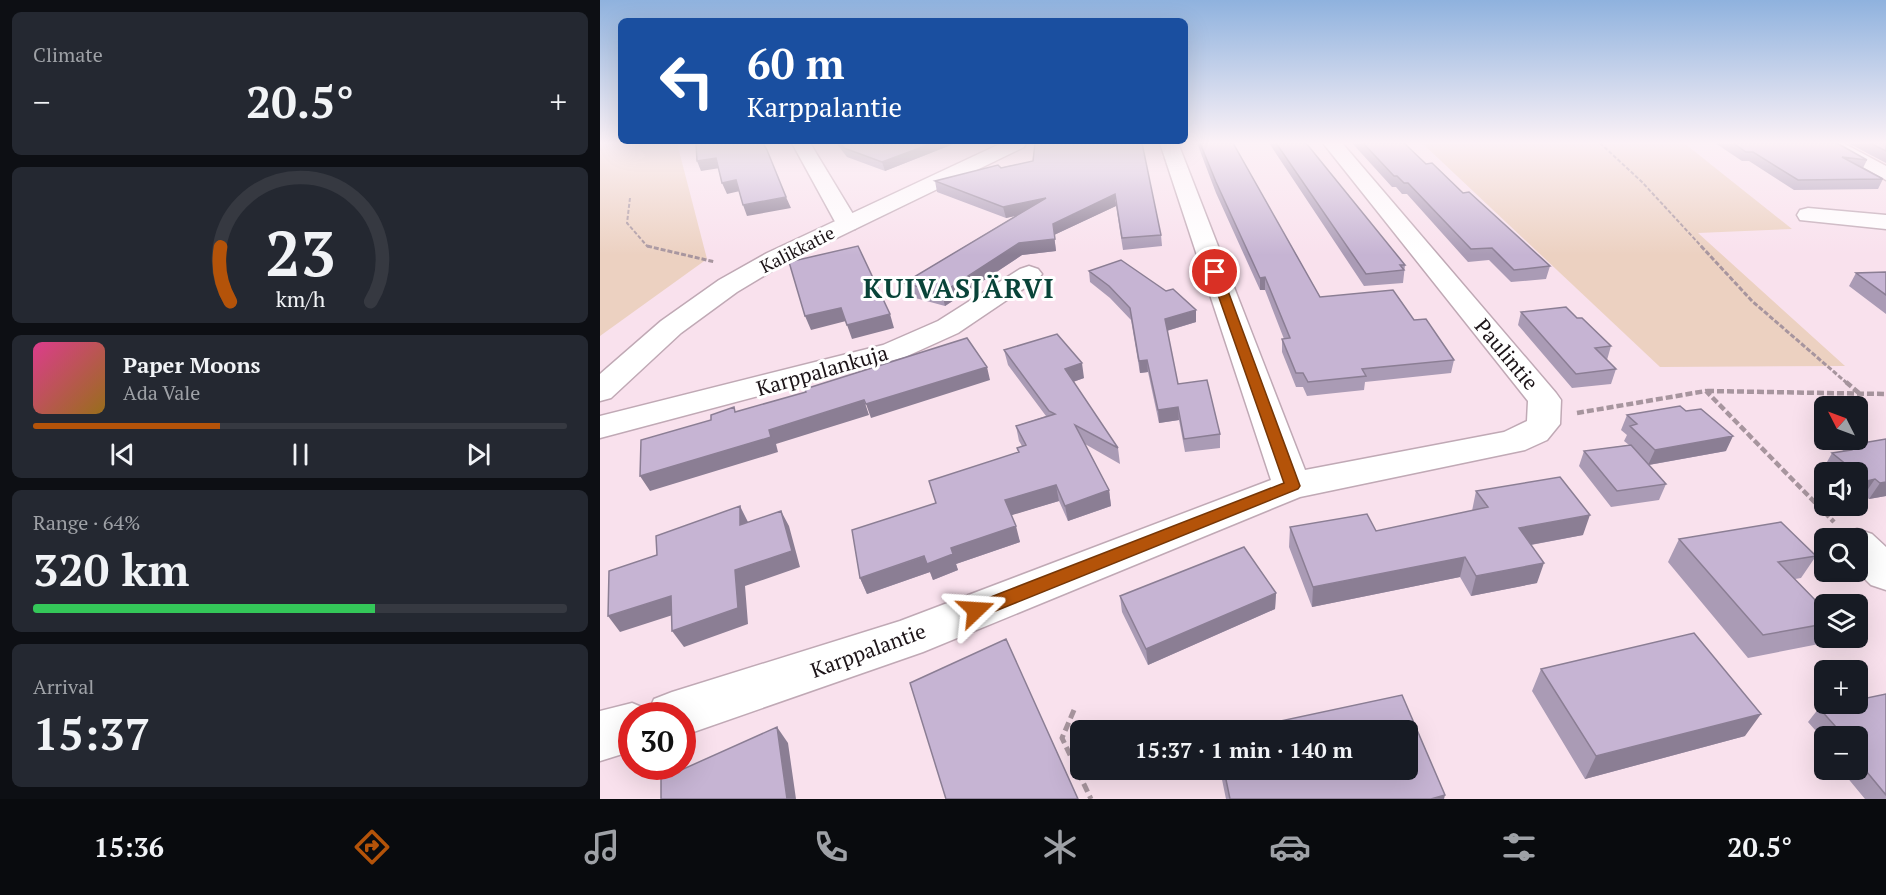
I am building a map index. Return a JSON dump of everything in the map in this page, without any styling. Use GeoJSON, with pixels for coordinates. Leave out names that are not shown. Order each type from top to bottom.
{"type":"FeatureCollection","features":[{"type":"Feature","properties":{"kind":"street"},"geometry":{"type":"LineString","coordinates":[[822,180],[847,224]]}},
{"type":"Feature","properties":{"kind":"street","name":"Kalikkatie"},"geometry":{"type":"LineString","coordinates":[[600,391],[671,327],[728,286],[776,258],[939,180]]}},
{"type":"Feature","properties":{"kind":"street"},"geometry":{"type":"LineString","coordinates":[[1182,180],[1292,486],[1512,442],[1539,431],[1547,418]]}},
{"type":"Feature","properties":{"kind":"street","name":"Paulintie"},"geometry":{"type":"LineString","coordinates":[[1363,180],[1544,400],[1547,418]]}},
{"type":"Feature","properties":{"kind":"street"},"geometry":{"type":"LineString","coordinates":[[1808,215],[1886,222]]}},
{"type":"Feature","properties":{"kind":"street","name":"Karppalankuja"},"geometry":{"type":"LineString","coordinates":[[600,427],[791,380],[894,351],[948,327],[1029,274]]}},
{"type":"Feature","properties":{"kind":"street","name":"Karppalantie"},"geometry":{"type":"LineString","coordinates":[[696,709],[753,692],[999,602],[1292,486]]}},
{"type":"Feature","properties":{"kind":"street"},"geometry":{"type":"LineString","coordinates":[[1868,556],[1886,573]]}},
{"type":"Feature","properties":{"kind":"street"},"geometry":{"type":"LineString","coordinates":[[600,736],[618,731]]}},
{"type":"Feature","properties":{"kind":"path"},"geometry":{"type":"LineString","coordinates":[[1640,180],[1752,301],[1860,394]]}},
{"type":"Feature","properties":{"kind":"path"},"geometry":{"type":"LineString","coordinates":[[630,198],[627,223],[647,246],[718,263]]}},
{"type":"Feature","properties":{"kind":"path"},"geometry":{"type":"LineString","coordinates":[[1547,418],[1706,391],[1886,394]]}},
{"type":"Feature","properties":{"kind":"path"},"geometry":{"type":"LineString","coordinates":[[1706,391],[1840,528]]}},
{"type":"Feature","properties":{"kind":"path"},"geometry":{"type":"LineString","coordinates":[[1074,710],[1062,738],[1091,799]]}},
{"type":"Feature","properties":{"kind":"shaded area"},"geometry":{"type":"Polygon","coordinates":[[[600,180],[687,180],[707,259],[600,336],[600,180]]]}},
{"type":"Feature","properties":{"kind":"shaded area"},"geometry":{"type":"Polygon","coordinates":[[[1462,180],[1731,180],[1792,229],[1698,233],[1845,366],[1660,367],[1462,180]]]}},
{"type":"Feature","properties":{"kind":"building"},"geometry":{"type":"Polygon","coordinates":[[[736,180],[779,180],[786,197],[743,205],[736,180]]]}},
{"type":"Feature","properties":{"kind":"building"},"geometry":{"type":"Polygon","coordinates":[[[1150,180],[1161,235],[1122,238],[1115,194],[1053,224],[1055,239],[1019,243],[942,293],[904,283],[1046,198],[1003,207],[935,181],[1150,180]]]}},
{"type":"Feature","properties":{"kind":"building"},"geometry":{"type":"Polygon","coordinates":[[[1215,180],[1254,180],[1320,297],[1393,290],[1414,320],[1426,319],[1454,360],[1362,369],[1366,376],[1308,382],[1303,373],[1296,373],[1282,339],[1290,338],[1265,277],[1260,278],[1215,180]]]}},
{"type":"Feature","properties":{"kind":"building"},"geometry":{"type":"Polygon","coordinates":[[[1302,180],[1336,180],[1405,265],[1400,265],[1404,270],[1366,274],[1302,180]]]}},
{"type":"Feature","properties":{"kind":"building"},"geometry":{"type":"Polygon","coordinates":[[[1401,180],[1450,180],[1463,193],[1469,192],[1550,266],[1514,270],[1492,248],[1471,249],[1408,183],[1401,180]]]}},
{"type":"Feature","properties":{"kind":"building"},"geometry":{"type":"Polygon","coordinates":[[[858,246],[890,314],[847,325],[841,308],[805,316],[789,262],[858,246]]]}},
{"type":"Feature","properties":{"kind":"building"},"geometry":{"type":"Polygon","coordinates":[[[1121,260],[1166,291],[1173,289],[1196,310],[1165,319],[1178,384],[1207,380],[1220,434],[1184,439],[1178,407],[1158,410],[1147,360],[1139,361],[1130,308],[1109,286],[1089,271],[1121,260]]]}},
{"type":"Feature","properties":{"kind":"building"},"geometry":{"type":"Polygon","coordinates":[[[1886,272],[1886,295],[1856,273],[1886,272]]]}},
{"type":"Feature","properties":{"kind":"building"},"geometry":{"type":"Polygon","coordinates":[[[1566,307],[1577,318],[1582,318],[1611,346],[1595,348],[1616,369],[1576,374],[1521,312],[1566,307]]]}},
{"type":"Feature","properties":{"kind":"building"},"geometry":{"type":"Polygon","coordinates":[[[1057,334],[1082,363],[1065,369],[1118,448],[1075,425],[1109,490],[1065,506],[1056,485],[1005,500],[1016,526],[951,548],[953,554],[927,564],[924,556],[860,578],[852,530],[936,503],[929,481],[1019,452],[1017,448],[1026,445],[1016,426],[1055,414],[1049,411],[1004,350],[1057,334]]]}},
{"type":"Feature","properties":{"kind":"building"},"geometry":{"type":"Polygon","coordinates":[[[967,338],[987,367],[866,404],[864,400],[769,430],[771,437],[640,476],[641,440],[711,420],[711,415],[734,407],[735,412],[806,392],[805,389],[967,338]]]}},
{"type":"Feature","properties":{"kind":"building"},"geometry":{"type":"Polygon","coordinates":[[[1680,406],[1686,411],[1701,409],[1733,436],[1655,450],[1630,426],[1637,424],[1627,415],[1680,406]]]}},
{"type":"Feature","properties":{"kind":"building"},"geometry":{"type":"Polygon","coordinates":[[[1886,439],[1886,482],[1880,483],[1875,479],[1868,481],[1868,462],[1843,462],[1832,453],[1868,450],[1868,442],[1886,439]]]}},
{"type":"Feature","properties":{"kind":"building"},"geometry":{"type":"Polygon","coordinates":[[[1631,445],[1666,484],[1617,491],[1584,451],[1631,445]]]}},
{"type":"Feature","properties":{"kind":"building"},"geometry":{"type":"Polygon","coordinates":[[[1560,477],[1590,515],[1519,528],[1544,563],[1476,576],[1465,557],[1313,587],[1290,527],[1367,514],[1376,531],[1488,507],[1476,491],[1560,477]]]}},
{"type":"Feature","properties":{"kind":"building"},"geometry":{"type":"Polygon","coordinates":[[[740,506],[740,525],[781,511],[792,551],[735,570],[738,608],[672,631],[671,596],[608,616],[609,571],[657,555],[656,536],[740,506]]]}},
{"type":"Feature","properties":{"kind":"building"},"geometry":{"type":"Polygon","coordinates":[[[1781,522],[1814,554],[1814,556],[1778,562],[1814,599],[1814,626],[1763,635],[1679,539],[1781,522]]]}},
{"type":"Feature","properties":{"kind":"building"},"geometry":{"type":"Polygon","coordinates":[[[1244,547],[1276,593],[1146,649],[1120,596],[1244,547]]]}},
{"type":"Feature","properties":{"kind":"building"},"geometry":{"type":"Polygon","coordinates":[[[1694,633],[1761,714],[1596,756],[1541,669],[1694,633]]]}},
{"type":"Feature","properties":{"kind":"building"},"geometry":{"type":"Polygon","coordinates":[[[1006,639],[1078,799],[946,799],[910,683],[1006,639]]]}},
{"type":"Feature","properties":{"kind":"building"},"geometry":{"type":"Polygon","coordinates":[[[1886,694],[1886,795],[1868,773],[1868,726],[1835,726],[1824,714],[1868,714],[1868,698],[1886,694]]]}},
{"type":"Feature","properties":{"kind":"building"},"geometry":{"type":"Polygon","coordinates":[[[1402,695],[1413,720],[1286,720],[1402,695]]]}},
{"type":"Feature","properties":{"kind":"building"},"geometry":{"type":"Polygon","coordinates":[[[777,727],[787,799],[661,799],[661,780],[696,780],[696,763],[777,727]]]}},
{"type":"Feature","properties":{"kind":"building"},"geometry":{"type":"Polygon","coordinates":[[[1418,732],[1445,795],[1431,799],[1230,799],[1226,780],[1418,780],[1418,732]]]}},
{"type":"Feature","properties":{"kind":"district","name":"KUIVASJÄRVI"},"geometry":{"type":"Point","coordinates":[959,288]}},
{"type":"Feature","properties":{"kind":"route"},"geometry":{"type":"LineString","coordinates":[[976,610],[1094,566],[1292,486],[1215,272]]}}]}
